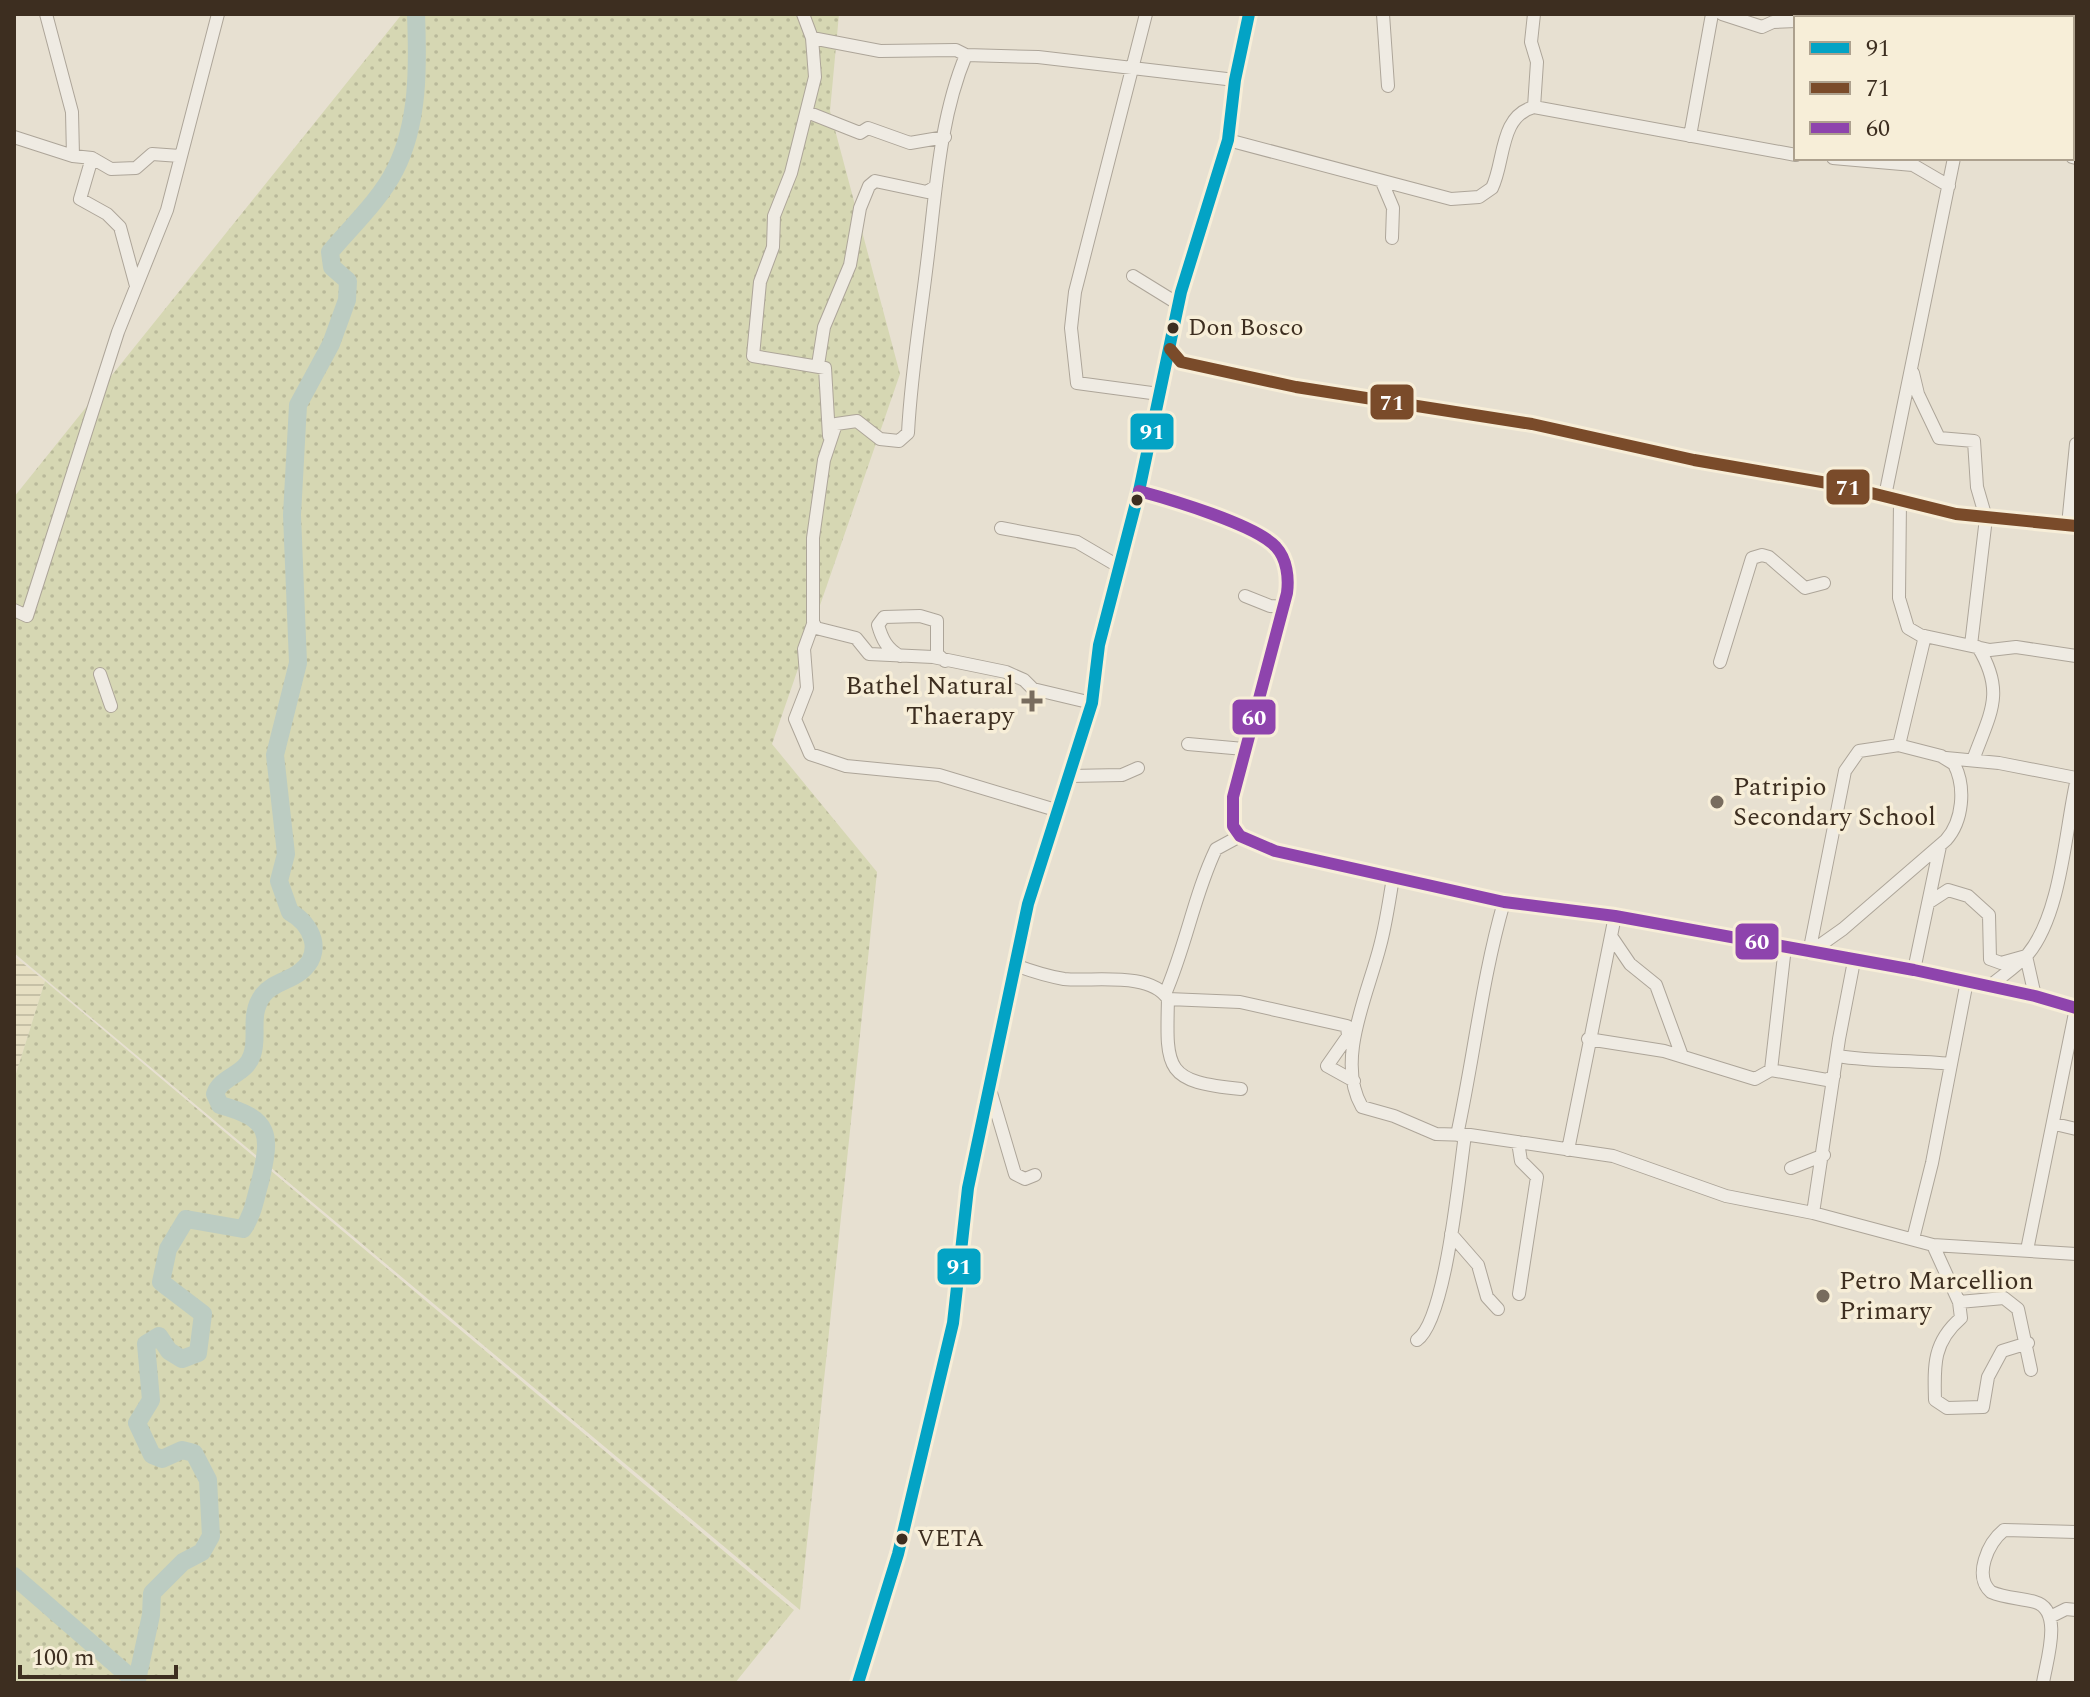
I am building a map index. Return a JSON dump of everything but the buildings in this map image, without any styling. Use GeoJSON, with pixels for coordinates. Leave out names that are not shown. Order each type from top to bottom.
{"type":"FeatureCollection","features":[{"type":"Feature","properties":{"kind":"street"},"geometry":{"type":"LineString","coordinates":[[46,14],[72,112],[73,156]]}},
{"type":"Feature","properties":{"kind":"street"},"geometry":{"type":"LineString","coordinates":[[14,610],[27,616],[31,610],[54,526],[136,286],[167,210],[218,14]]}},
{"type":"Feature","properties":{"kind":"street"},"geometry":{"type":"LineString","coordinates":[[803,14],[812,38],[815,77],[790,176],[774,216],[773,247],[763,269],[753,356],[818,365],[827,373],[829,439],[813,538],[813,624],[804,649],[807,692],[795,719],[810,754],[846,766],[939,775],[1059,811]]}},
{"type":"Feature","properties":{"kind":"street"},"geometry":{"type":"LineString","coordinates":[[1146,14],[1135,68],[1075,292],[1071,334],[1077,383],[1159,394]]}},
{"type":"Feature","properties":{"kind":"street"},"geometry":{"type":"LineString","coordinates":[[858,1683],[898,1554],[953,1323],[968,1188],[1028,904],[1092,703],[1099,645],[1139,491],[1180,305],[1228,140],[1235,80],[1249,14]]}},
{"type":"Feature","properties":{"kind":"street"},"geometry":{"type":"LineString","coordinates":[[1383,14],[1388,86]]}},
{"type":"Feature","properties":{"kind":"street"},"geometry":{"type":"LineString","coordinates":[[1534,14],[1531,42],[1537,62],[1534,107]]}},
{"type":"Feature","properties":{"kind":"street"},"geometry":{"type":"LineString","coordinates":[[1690,136],[1712,14]]}},
{"type":"Feature","properties":{"kind":"street"},"geometry":{"type":"LineString","coordinates":[[1722,14],[1762,27],[1773,22],[1794,21]]}},
{"type":"Feature","properties":{"kind":"street"},"geometry":{"type":"LineString","coordinates":[[1762,27],[1767,14]]}},
{"type":"Feature","properties":{"kind":"street"},"geometry":{"type":"LineString","coordinates":[[812,38],[880,51],[956,50],[966,55],[1038,57],[1235,80]]}},
{"type":"Feature","properties":{"kind":"street"},"geometry":{"type":"LineString","coordinates":[[829,439],[836,424],[857,421],[880,439],[899,441],[907,437],[910,380],[936,186],[952,93],[966,55]]}},
{"type":"Feature","properties":{"kind":"street"},"geometry":{"type":"LineString","coordinates":[[1228,140],[1451,199],[1485,194],[1495,182],[1512,123],[1522,111],[1534,107],[1794,155]]}},
{"type":"Feature","properties":{"kind":"street"},"geometry":{"type":"LineString","coordinates":[[807,112],[860,133],[868,128],[910,143],[945,137]]}},
{"type":"Feature","properties":{"kind":"street"},"geometry":{"type":"LineString","coordinates":[[14,137],[73,156],[92,158],[111,169],[136,168],[152,154],[180,156]]}},
{"type":"Feature","properties":{"kind":"street"},"geometry":{"type":"LineString","coordinates":[[92,158],[80,199],[107,214],[120,227],[136,286]]}},
{"type":"Feature","properties":{"kind":"street"},"geometry":{"type":"LineString","coordinates":[[1856,160],[1913,165],[1949,186]]}},
{"type":"Feature","properties":{"kind":"street"},"geometry":{"type":"LineString","coordinates":[[1885,496],[1954,160]]}},
{"type":"Feature","properties":{"kind":"street"},"geometry":{"type":"LineString","coordinates":[[818,365],[824,327],[850,265],[860,208],[869,186],[875,181],[927,192],[936,186]]}},
{"type":"Feature","properties":{"kind":"street"},"geometry":{"type":"LineString","coordinates":[[1382,182],[1393,208],[1392,238]]}},
{"type":"Feature","properties":{"kind":"street"},"geometry":{"type":"LineString","coordinates":[[1133,276],[1180,305]]}},
{"type":"Feature","properties":{"kind":"street"},"geometry":{"type":"LineString","coordinates":[[1170,349],[1181,362],[1231,374],[1518,421],[1694,460],[1788,475],[1986,518],[2072,526],[2076,444]]}},
{"type":"Feature","properties":{"kind":"street"},"geometry":{"type":"LineString","coordinates":[[1912,367],[1918,394],[1939,438],[1974,441],[1977,487],[1986,518],[1974,646],[1995,685],[1989,716],[1973,760]]}},
{"type":"Feature","properties":{"kind":"street"},"geometry":{"type":"LineString","coordinates":[[1139,491],[1208,514],[1273,543],[1286,568],[1288,583],[1284,607],[1244,749],[1231,809],[1232,823],[1240,836],[1275,851],[1504,902],[1615,916],[1914,970],[2076,1008],[2055,1124],[2027,1250]]}},
{"type":"Feature","properties":{"kind":"street"},"geometry":{"type":"LineString","coordinates":[[1900,500],[1900,608],[1908,628],[1925,636],[1974,646],[2016,647],[2072,655],[2076,667]]}},
{"type":"Feature","properties":{"kind":"street"},"geometry":{"type":"LineString","coordinates":[[1001,528],[1077,542],[1118,566]]}},
{"type":"Feature","properties":{"kind":"street"},"geometry":{"type":"LineString","coordinates":[[1720,662],[1752,558],[1762,555],[1769,557],[1805,588],[1824,583]]}},
{"type":"Feature","properties":{"kind":"street"},"geometry":{"type":"LineString","coordinates":[[1245,596],[1270,606],[1284,607]]}},
{"type":"Feature","properties":{"kind":"street"},"geometry":{"type":"LineString","coordinates":[[901,656],[889,650],[882,637],[878,625],[884,617],[920,616],[937,621],[937,654],[945,661]]}},
{"type":"Feature","properties":{"kind":"street"},"geometry":{"type":"LineString","coordinates":[[813,624],[816,628],[856,638],[869,654],[945,661],[1006,672],[1019,677],[1033,689],[1092,703]]}},
{"type":"Feature","properties":{"kind":"street"},"geometry":{"type":"LineString","coordinates":[[1898,745],[1925,636]]}},
{"type":"Feature","properties":{"kind":"street"},"geometry":{"type":"LineString","coordinates":[[100,674],[111,706]]}},
{"type":"Feature","properties":{"kind":"street"},"geometry":{"type":"LineString","coordinates":[[1188,744],[1244,749]]}},
{"type":"Feature","properties":{"kind":"street"},"geometry":{"type":"LineString","coordinates":[[1809,953],[1848,763],[1859,751],[1898,745],[1946,758],[1973,760],[2076,780],[2053,898],[2041,933],[2026,956],[1990,986]]}},
{"type":"Feature","properties":{"kind":"street"},"geometry":{"type":"LineString","coordinates":[[1809,953],[1843,929],[1940,846],[1955,828],[1961,796],[1958,771],[1946,758]]}},
{"type":"Feature","properties":{"kind":"street"},"geometry":{"type":"LineString","coordinates":[[1070,776],[1122,775],[1138,768]]}},
{"type":"Feature","properties":{"kind":"street"},"geometry":{"type":"LineString","coordinates":[[1240,836],[1216,849],[1198,894],[1190,932],[1166,996],[1167,1053],[1177,1071],[1201,1086],[1241,1089]]}},
{"type":"Feature","properties":{"kind":"street"},"geometry":{"type":"LineString","coordinates":[[1914,970],[1940,846]]}},
{"type":"Feature","properties":{"kind":"street"},"geometry":{"type":"LineString","coordinates":[[1393,878],[1381,943],[1352,1053],[1351,1077],[1362,1107],[1413,1123],[1426,1132],[1621,1158],[1726,1196],[1813,1213],[1933,1245],[2076,1254]]}},
{"type":"Feature","properties":{"kind":"street"},"geometry":{"type":"LineString","coordinates":[[1928,903],[1948,890],[1963,893],[1989,915],[1988,954],[1993,963],[2026,956]]}},
{"type":"Feature","properties":{"kind":"street"},"geometry":{"type":"LineString","coordinates":[[1417,1340],[1426,1334],[1444,1276],[1461,1135],[1490,952],[1504,902]]}},
{"type":"Feature","properties":{"kind":"street"},"geometry":{"type":"LineString","coordinates":[[1568,1150],[1615,916]]}},
{"type":"Feature","properties":{"kind":"street"},"geometry":{"type":"LineString","coordinates":[[1611,936],[1630,964],[1656,985],[1682,1056]]}},
{"type":"Feature","properties":{"kind":"street"},"geometry":{"type":"LineString","coordinates":[[1771,1070],[1785,947]]}},
{"type":"Feature","properties":{"kind":"street"},"geometry":{"type":"LineString","coordinates":[[2026,956],[2035,996]]}},
{"type":"Feature","properties":{"kind":"street"},"geometry":{"type":"LineString","coordinates":[[1813,1213],[1854,961]]}},
{"type":"Feature","properties":{"kind":"street"},"geometry":{"type":"LineString","coordinates":[[1015,965],[1052,977],[1150,986],[1166,996],[1240,1002],[1347,1026],[1348,1036],[1327,1066],[1354,1081]]}},
{"type":"Feature","properties":{"kind":"street"},"geometry":{"type":"LineString","coordinates":[[1913,1239],[1928,1183],[1967,981]]}},
{"type":"Feature","properties":{"kind":"street"},"geometry":{"type":"LineString","coordinates":[[1588,1039],[1682,1056],[1755,1079],[1771,1070],[1827,1080],[1834,1076]]}},
{"type":"Feature","properties":{"kind":"street"},"geometry":{"type":"LineString","coordinates":[[1837,1056],[1879,1063],[1914,1060],[1951,1064]]}},
{"type":"Feature","properties":{"kind":"street"},"geometry":{"type":"LineString","coordinates":[[990,1090],[1015,1174],[1025,1179],[1035,1175]]}},
{"type":"Feature","properties":{"kind":"street"},"geometry":{"type":"LineString","coordinates":[[2055,1124],[2076,1129]]}},
{"type":"Feature","properties":{"kind":"street"},"geometry":{"type":"LineString","coordinates":[[1518,1142],[1521,1161],[1537,1177],[1519,1294]]}},
{"type":"Feature","properties":{"kind":"street"},"geometry":{"type":"LineString","coordinates":[[1791,1168],[1824,1155]]}},
{"type":"Feature","properties":{"kind":"street"},"geometry":{"type":"LineString","coordinates":[[1451,1234],[1478,1265],[1487,1297],[1498,1309]]}},
{"type":"Feature","properties":{"kind":"street"},"geometry":{"type":"LineString","coordinates":[[1933,1245],[1959,1302],[1961,1318],[1943,1333],[1934,1368],[1935,1400],[1947,1408],[1983,1407],[1988,1377],[2002,1351],[2028,1343]]}},
{"type":"Feature","properties":{"kind":"street"},"geometry":{"type":"LineString","coordinates":[[1959,1302],[2004,1298],[2018,1309],[2028,1343],[2031,1370]]}},
{"type":"Feature","properties":{"kind":"street"},"geometry":{"type":"LineString","coordinates":[[2043,1683],[2050,1617],[2039,1604],[1989,1590],[1983,1578],[1985,1562],[1995,1538],[2008,1528],[2076,1532]]}},
{"type":"Feature","properties":{"kind":"street"},"geometry":{"type":"LineString","coordinates":[[2050,1617],[2066,1609],[2076,1610]]}},
{"type":"Feature","properties":{"kind":"shaded area"},"geometry":{"type":"Polygon","coordinates":[[[14,956],[45,981],[14,1080],[14,956]]]}},
{"type":"Feature","properties":{"kind":"green space"},"geometry":{"type":"Polygon","coordinates":[[[402,14],[839,14],[830,111],[900,374],[772,744],[877,872],[800,1610],[14,953],[14,497],[402,14]]]}},
{"type":"Feature","properties":{"kind":"green space"},"geometry":{"type":"Polygon","coordinates":[[[45,981],[794,1610],[735,1683],[14,1683],[14,1080],[45,981]]]}},
{"type":"Feature","properties":{"kind":"waterway"},"geometry":{"type":"LineString","coordinates":[[137,1680],[151,1615],[152,1593],[183,1562],[202,1552],[211,1536],[208,1480],[194,1453],[182,1450],[162,1459],[152,1455],[137,1423],[151,1400],[146,1344],[159,1336],[169,1351],[182,1359],[198,1353],[203,1314],[161,1282],[168,1249],[186,1219],[243,1229],[249,1218],[264,1166],[264,1131],[250,1116],[220,1105],[215,1094],[222,1083],[249,1062],[254,1048],[256,1010],[263,995],[271,987],[300,972],[308,964],[314,948],[309,931],[290,912],[279,881],[286,854],[275,755],[298,663],[292,515],[298,405],[331,344],[347,300],[348,281],[332,267],[330,252],[389,181],[409,133],[417,74],[416,14]]}},
{"type":"Feature","properties":{"kind":"waterway"},"geometry":{"type":"LineString","coordinates":[[14,1576],[137,1683]]}},
{"type":"Feature","properties":{"kind":"transit line","name":"91"},"geometry":{"type":"LineString","coordinates":[[858,1683],[898,1554],[953,1323],[968,1188],[1028,904],[1092,703],[1099,645],[1139,491],[1181,292],[1228,140],[1235,80],[1249,14]]}},
{"type":"Feature","properties":{"kind":"transit line","name":"71"},"geometry":{"type":"LineString","coordinates":[[1170,349],[1181,362],[1296,387],[1532,424],[1694,460],[1839,485],[1956,514],[2076,526]]}},
{"type":"Feature","properties":{"kind":"transit line","name":"60"},"geometry":{"type":"LineString","coordinates":[[1139,491],[1251,530],[1276,547],[1285,563],[1287,593],[1233,797],[1233,826],[1240,836],[1275,851],[1504,902],[1615,916],[1914,970],[2076,1008]]}},
{"type":"Feature","properties":{"kind":"place","name":"Don Bosco"},"geometry":{"type":"Point","coordinates":[1173,328]}},
{"type":"Feature","properties":{"kind":"place","name":"Bathel Natural Thaerapy"},"geometry":{"type":"Point","coordinates":[1032,701]}},
{"type":"Feature","properties":{"kind":"place","name":"Patripio Secondary School"},"geometry":{"type":"Point","coordinates":[1717,802]}},
{"type":"Feature","properties":{"kind":"place","name":"Petro Marcellion Primary"},"geometry":{"type":"Point","coordinates":[1823,1296]}},
{"type":"Feature","properties":{"kind":"place","name":"VETA"},"geometry":{"type":"Point","coordinates":[902,1539]}}]}
